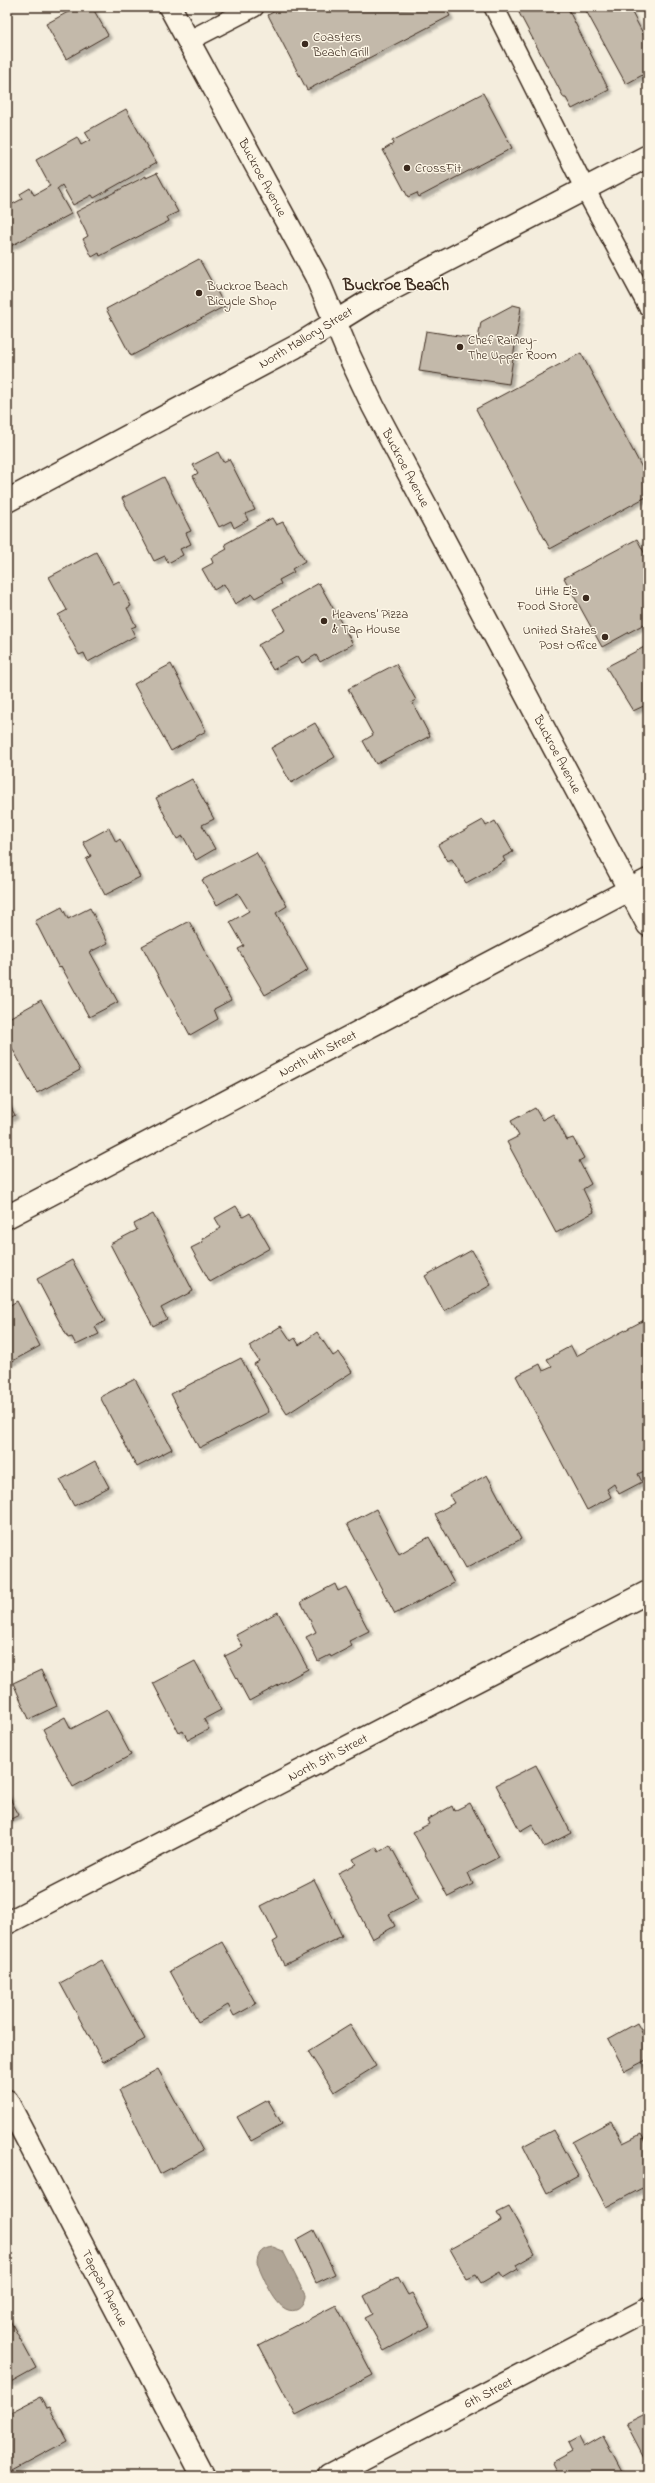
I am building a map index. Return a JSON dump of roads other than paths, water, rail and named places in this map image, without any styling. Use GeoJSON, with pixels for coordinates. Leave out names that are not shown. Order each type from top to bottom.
{"type":"FeatureCollection","features":[{"type":"Feature","properties":{"kind":"street","name":"Buckroe Avenue"},"geometry":{"type":"LineString","coordinates":[[170,7],[316,276],[373,406],[639,885],[648,925]]}},
{"type":"Feature","properties":{"kind":"street","name":"North Mallory Street"},"geometry":{"type":"LineString","coordinates":[[7,501],[295,347],[369,301],[648,156]]}},
{"type":"Feature","properties":{"kind":"street","name":"North 4th Street"},"geometry":{"type":"LineString","coordinates":[[7,1217],[639,885]]}},
{"type":"Feature","properties":{"kind":"street","name":"North 5th Street"},"geometry":{"type":"LineString","coordinates":[[7,1923],[648,1592]]}},
{"type":"Feature","properties":{"kind":"street","name":"Tappan Avenue"},"geometry":{"type":"LineString","coordinates":[[7,2101],[203,2476]]}},
{"type":"Feature","properties":{"kind":"street","name":"6th Street"},"geometry":{"type":"LineString","coordinates":[[329,2476],[648,2309]]}},
{"type":"Feature","properties":{"kind":"lane"},"geometry":{"type":"LineString","coordinates":[[188,41],[254,7]]}},
{"type":"Feature","properties":{"kind":"lane"},"geometry":{"type":"LineString","coordinates":[[494,7],[585,189],[648,306]]}},
{"type":"Feature","properties":{"kind":"place","name":"Coasters Beach Grill"},"geometry":{"type":"Point","coordinates":[305,44]}},
{"type":"Feature","properties":{"kind":"place","name":"CrossFit"},"geometry":{"type":"Point","coordinates":[407,168]}},
{"type":"Feature","properties":{"kind":"place","name":"Buckroe Beach Bicycle Shop"},"geometry":{"type":"Point","coordinates":[199,293]}},
{"type":"Feature","properties":{"kind":"place","name":"Chef Rainey- The Upper Room"},"geometry":{"type":"Point","coordinates":[460,347]}},
{"type":"Feature","properties":{"kind":"place","name":"Little E's Food Store"},"geometry":{"type":"Point","coordinates":[586,598]}},
{"type":"Feature","properties":{"kind":"place","name":"Heavens' Pizza & Tap House"},"geometry":{"type":"Point","coordinates":[324,621]}},
{"type":"Feature","properties":{"kind":"place","name":"United States Post Office"},"geometry":{"type":"Point","coordinates":[605,637]}},
{"type":"Feature","properties":{"kind":"district","name":"Buckroe Beach"},"geometry":{"type":"Point","coordinates":[396,285]}}]}
